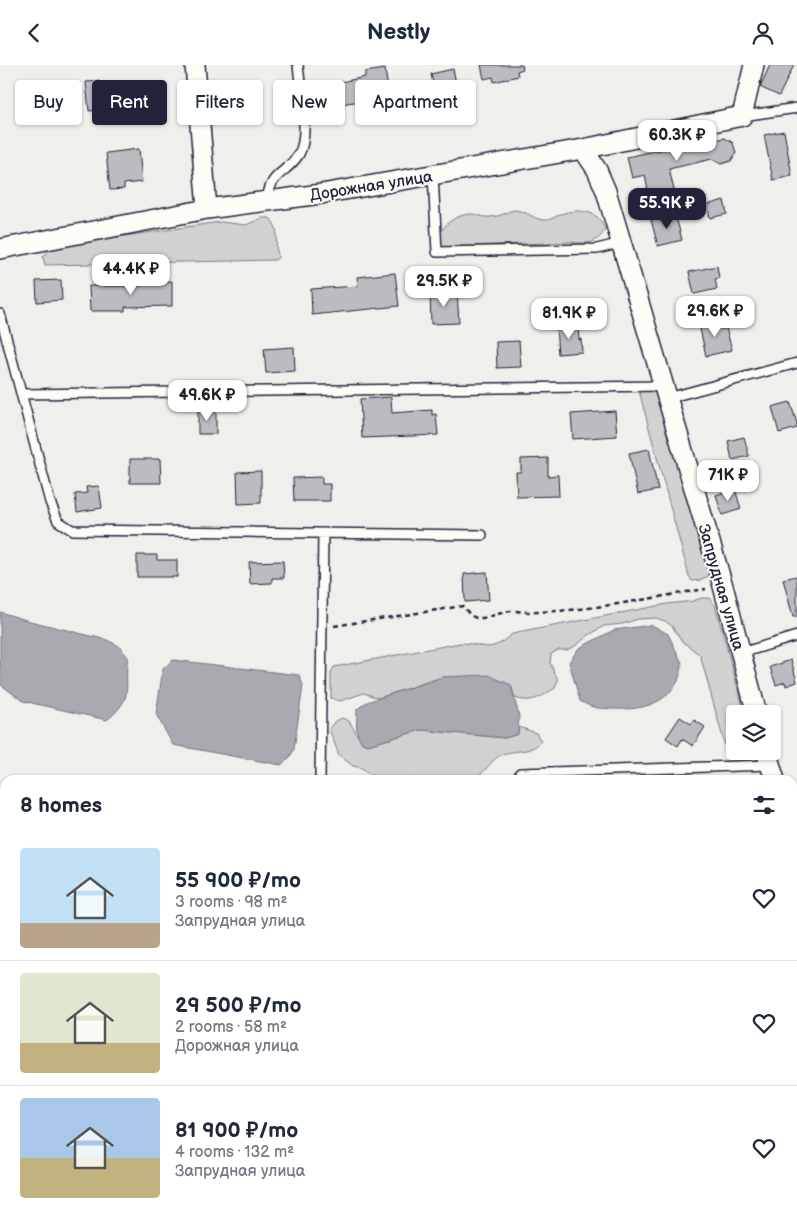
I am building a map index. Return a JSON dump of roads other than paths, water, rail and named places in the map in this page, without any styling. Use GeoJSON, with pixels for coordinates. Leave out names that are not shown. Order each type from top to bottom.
{"type":"FeatureCollection","features":[{"type":"Feature","properties":{"kind":"street"},"geometry":{"type":"LineString","coordinates":[[195,65],[207,209]]}},
{"type":"Feature","properties":{"kind":"street"},"geometry":{"type":"LineString","coordinates":[[742,116],[754,65]]}},
{"type":"Feature","properties":{"kind":"street","name":"Дорожная улица"},"geometry":{"type":"LineString","coordinates":[[0,249],[207,209],[321,194],[584,149],[742,116]]}},
{"type":"Feature","properties":{"kind":"street","name":"Запрудная улица"},"geometry":{"type":"LineString","coordinates":[[584,149],[597,170],[606,191],[622,243],[723,586],[754,705]]}},
{"type":"Feature","properties":{"kind":"lane"},"geometry":{"type":"LineString","coordinates":[[267,201],[268,188],[272,180],[299,155],[304,139],[298,65]]}},
{"type":"Feature","properties":{"kind":"lane"},"geometry":{"type":"LineString","coordinates":[[742,116],[797,108]]}},
{"type":"Feature","properties":{"kind":"lane"},"geometry":{"type":"LineString","coordinates":[[433,174],[437,252],[597,249],[622,243]]}},
{"type":"Feature","properties":{"kind":"lane"},"geometry":{"type":"LineString","coordinates":[[0,314],[50,502],[58,521],[72,529],[482,535]]}},
{"type":"Feature","properties":{"kind":"lane"},"geometry":{"type":"LineString","coordinates":[[21,394],[666,392],[797,363]]}},
{"type":"Feature","properties":{"kind":"lane"},"geometry":{"type":"LineString","coordinates":[[320,775],[323,533]]}},
{"type":"Feature","properties":{"kind":"lane"},"geometry":{"type":"LineString","coordinates":[[741,653],[797,637]]}},
{"type":"Feature","properties":{"kind":"lane"},"geometry":{"type":"LineString","coordinates":[[520,773],[770,765]]}}]}
